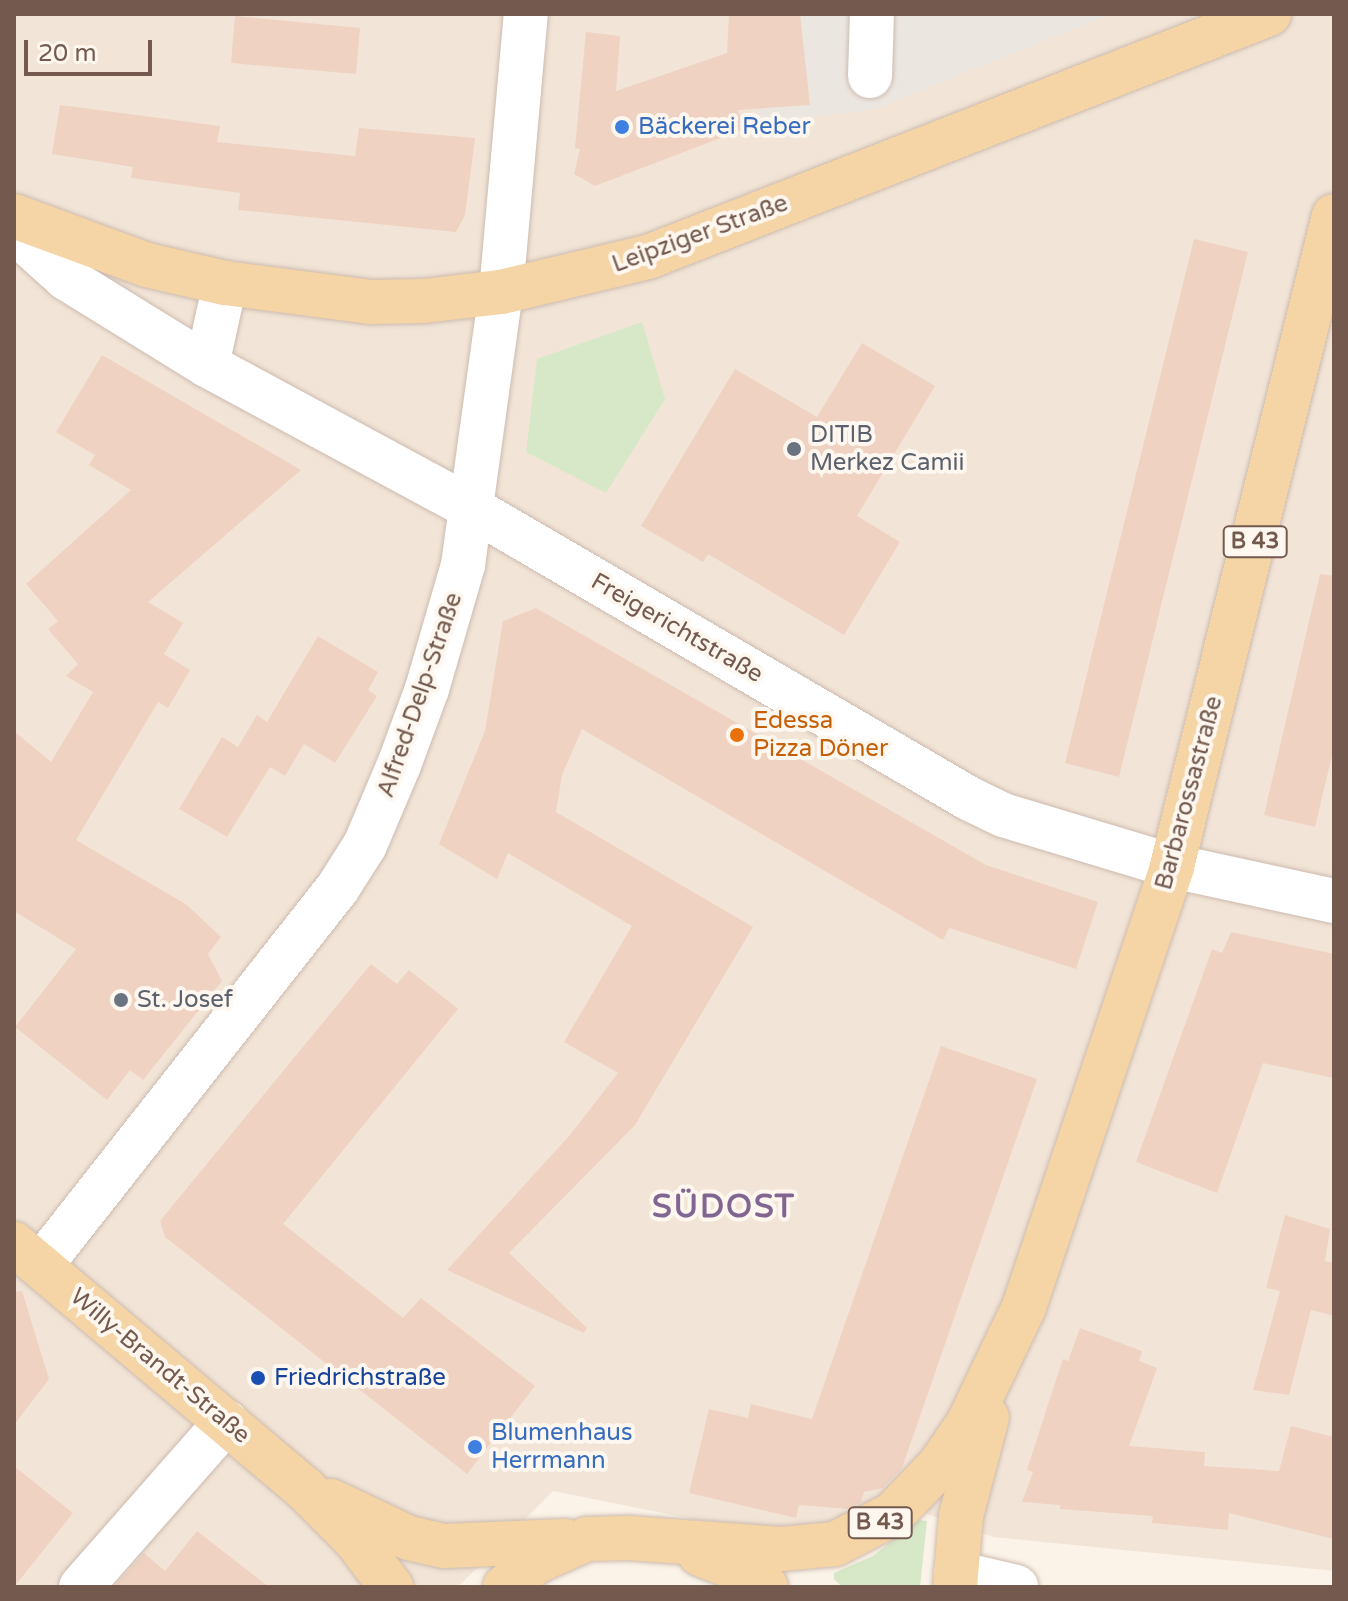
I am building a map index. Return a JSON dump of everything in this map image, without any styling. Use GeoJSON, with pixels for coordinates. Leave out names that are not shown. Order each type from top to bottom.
{"type":"FeatureCollection","features":[{"type":"Feature","properties":{"kind":"main road","name":"Leipziger Straße"},"geometry":{"type":"LineString","coordinates":[[14,216],[147,265],[225,283],[372,302],[501,292],[648,257],[1269,14]]}},
{"type":"Feature","properties":{"kind":"main road","name":"Barbarossastraße"},"geometry":{"type":"LineString","coordinates":[[1002,1357],[1024,1307],[1172,866],[1334,216]]}},
{"type":"Feature","properties":{"kind":"main road","name":"Willy-Brandt-Straße"},"geometry":{"type":"LineString","coordinates":[[28,1254],[305,1489],[356,1540],[391,1587]]}},
{"type":"Feature","properties":{"kind":"main road","name":"B 43"},"geometry":{"type":"LineString","coordinates":[[505,1587],[537,1561],[587,1539],[628,1538],[676,1544],[818,1548],[876,1526],[893,1514],[940,1465],[968,1424],[1002,1357]]}},
{"type":"Feature","properties":{"kind":"main road","name":"B 43"},"geometry":{"type":"LineString","coordinates":[[956,1580],[961,1516],[1002,1357]]}},
{"type":"Feature","properties":{"kind":"main road","name":"Willy-Brandt-Straße"},"geometry":{"type":"LineString","coordinates":[[305,1489],[409,1538],[444,1546],[587,1539]]}},
{"type":"Feature","properties":{"kind":"main road","name":"B 43"},"geometry":{"type":"LineString","coordinates":[[676,1544],[748,1573],[766,1587]]}},
{"type":"Feature","properties":{"kind":"street","name":"Alfred-Delp-Straße"},"geometry":{"type":"LineString","coordinates":[[28,1254],[308,928],[365,845],[427,689],[463,565],[501,292],[526,14]]}},
{"type":"Feature","properties":{"kind":"street"},"geometry":{"type":"LineString","coordinates":[[870,76],[872,14]]}},
{"type":"Feature","properties":{"kind":"street"},"geometry":{"type":"LineString","coordinates":[[14,231],[66,278],[207,365],[471,508]]}},
{"type":"Feature","properties":{"kind":"street"},"geometry":{"type":"LineString","coordinates":[[207,365],[225,283]]}},
{"type":"Feature","properties":{"kind":"street","name":"Freigerichtstraße"},"geometry":{"type":"LineString","coordinates":[[471,508],[968,798],[1003,815],[1172,866],[1334,901]]}},
{"type":"Feature","properties":{"kind":"street"},"geometry":{"type":"LineString","coordinates":[[81,1587],[226,1422]]}},
{"type":"Feature","properties":{"kind":"street"},"geometry":{"type":"LineString","coordinates":[[956,1580],[1016,1587]]}},
{"type":"Feature","properties":{"kind":"shaded area"},"geometry":{"type":"Polygon","coordinates":[[[14,14],[766,14],[872,110],[1111,14],[1334,14],[1334,1571],[993,1537],[887,1500],[846,1525],[787,1538],[553,1491],[458,1587],[14,1587],[14,14]]]}},
{"type":"Feature","properties":{"kind":"shaded area"},"geometry":{"type":"Polygon","coordinates":[[[766,14],[1111,14],[872,110],[759,122],[766,14]]]}},
{"type":"Feature","properties":{"kind":"green space"},"geometry":{"type":"Polygon","coordinates":[[[642,322],[665,399],[606,493],[526,452],[537,359],[642,322]]]}},
{"type":"Feature","properties":{"kind":"green space"},"geometry":{"type":"Polygon","coordinates":[[[910,1519],[927,1521],[920,1587],[842,1587],[834,1579],[834,1573],[873,1556],[894,1539],[910,1519]]]}},
{"type":"Feature","properties":{"kind":"building"},"geometry":{"type":"Polygon","coordinates":[[[729,14],[800,14],[810,105],[738,110],[744,129],[595,186],[574,174],[580,149],[575,148],[586,32],[620,36],[616,91],[727,53],[729,14]]]}},
{"type":"Feature","properties":{"kind":"building"},"geometry":{"type":"Polygon","coordinates":[[[235,16],[360,28],[356,74],[231,63],[235,16]]]}},
{"type":"Feature","properties":{"kind":"building"},"geometry":{"type":"Polygon","coordinates":[[[60,105],[220,126],[217,142],[355,156],[359,128],[475,138],[465,215],[456,232],[238,210],[240,193],[131,178],[133,167],[52,154],[60,105]]]}},
{"type":"Feature","properties":{"kind":"building"},"geometry":{"type":"Polygon","coordinates":[[[1194,239],[1248,252],[1119,777],[1065,763],[1194,239]]]}},
{"type":"Feature","properties":{"kind":"building"},"geometry":{"type":"Polygon","coordinates":[[[862,343],[935,386],[857,516],[900,542],[844,635],[708,554],[703,562],[641,526],[735,369],[817,417],[862,343]]]}},
{"type":"Feature","properties":{"kind":"building"},"geometry":{"type":"Polygon","coordinates":[[[102,355],[301,470],[148,602],[183,623],[164,654],[190,670],[168,708],[158,702],[76,840],[187,905],[221,937],[208,954],[222,981],[143,1080],[130,1070],[107,1100],[15,1027],[76,949],[14,911],[14,731],[51,762],[93,692],[66,676],[78,664],[48,629],[58,621],[26,584],[131,490],[89,465],[95,455],[56,432],[102,355]]]}},
{"type":"Feature","properties":{"kind":"building"},"geometry":{"type":"Polygon","coordinates":[[[1320,574],[1334,576],[1334,747],[1315,827],[1264,815],[1320,574]]]}},
{"type":"Feature","properties":{"kind":"building"},"geometry":{"type":"Polygon","coordinates":[[[536,608],[986,865],[1098,902],[1076,969],[949,928],[943,940],[582,729],[562,775],[556,812],[753,927],[635,1125],[509,1253],[587,1328],[584,1333],[447,1270],[570,1135],[618,1073],[564,1042],[632,926],[508,853],[497,879],[439,844],[485,731],[503,621],[536,608]]]}},
{"type":"Feature","properties":{"kind":"building"},"geometry":{"type":"Polygon","coordinates":[[[318,636],[378,672],[368,690],[377,696],[335,763],[304,744],[285,776],[270,767],[227,837],[179,809],[222,737],[238,747],[257,715],[267,722],[318,636]]]}},
{"type":"Feature","properties":{"kind":"building"},"geometry":{"type":"Polygon","coordinates":[[[1231,932],[1334,954],[1334,1078],[1263,1063],[1217,1193],[1136,1162],[1212,949],[1222,953],[1231,932]]]}},
{"type":"Feature","properties":{"kind":"building"},"geometry":{"type":"Polygon","coordinates":[[[371,964],[397,984],[409,970],[458,1009],[283,1224],[403,1318],[421,1298],[535,1386],[467,1474],[165,1237],[160,1221],[371,964]]]}},
{"type":"Feature","properties":{"kind":"building"},"geometry":{"type":"Polygon","coordinates":[[[941,1046],[1037,1079],[902,1468],[883,1488],[864,1492],[861,1502],[849,1509],[799,1505],[796,1518],[689,1493],[709,1409],[748,1418],[751,1404],[812,1419],[941,1046]]]}},
{"type":"Feature","properties":{"kind":"building"},"geometry":{"type":"Polygon","coordinates":[[[1285,1215],[1330,1229],[1325,1261],[1334,1263],[1334,1316],[1311,1310],[1289,1395],[1253,1390],[1280,1291],[1266,1288],[1285,1215]]]}},
{"type":"Feature","properties":{"kind":"building"},"geometry":{"type":"Polygon","coordinates":[[[22,1291],[49,1379],[14,1425],[14,1292],[22,1291]]]}},
{"type":"Feature","properties":{"kind":"building"},"geometry":{"type":"Polygon","coordinates":[[[1080,1328],[1142,1351],[1139,1361],[1157,1368],[1129,1446],[1205,1452],[1204,1466],[1279,1471],[1291,1426],[1334,1437],[1334,1539],[1229,1513],[1228,1530],[1152,1523],[1153,1516],[1060,1509],[1060,1505],[1022,1502],[1033,1472],[1027,1470],[1063,1359],[1068,1361],[1080,1328]]]}},
{"type":"Feature","properties":{"kind":"building"},"geometry":{"type":"Polygon","coordinates":[[[14,1466],[73,1513],[14,1587],[14,1466]]]}},
{"type":"Feature","properties":{"kind":"building"},"geometry":{"type":"Polygon","coordinates":[[[197,1531],[269,1587],[114,1587],[144,1553],[165,1571],[197,1531]]]}},
{"type":"Feature","properties":{"kind":"place","name":"Bäckerei Reber"},"geometry":{"type":"Point","coordinates":[622,127]}},
{"type":"Feature","properties":{"kind":"place","name":"DITIB Merkez Camii"},"geometry":{"type":"Point","coordinates":[794,449]}},
{"type":"Feature","properties":{"kind":"place","name":"Edessa Pizza Döner"},"geometry":{"type":"Point","coordinates":[737,735]}},
{"type":"Feature","properties":{"kind":"place","name":"St. Josef"},"geometry":{"type":"Point","coordinates":[121,1000]}},
{"type":"Feature","properties":{"kind":"place","name":"Friedrichstraße"},"geometry":{"type":"Point","coordinates":[258,1378]}},
{"type":"Feature","properties":{"kind":"place","name":"Blumenhaus Herrmann"},"geometry":{"type":"Point","coordinates":[475,1447]}},
{"type":"Feature","properties":{"kind":"district","name":"SÜDOST"},"geometry":{"type":"Point","coordinates":[724,1207]}}]}
